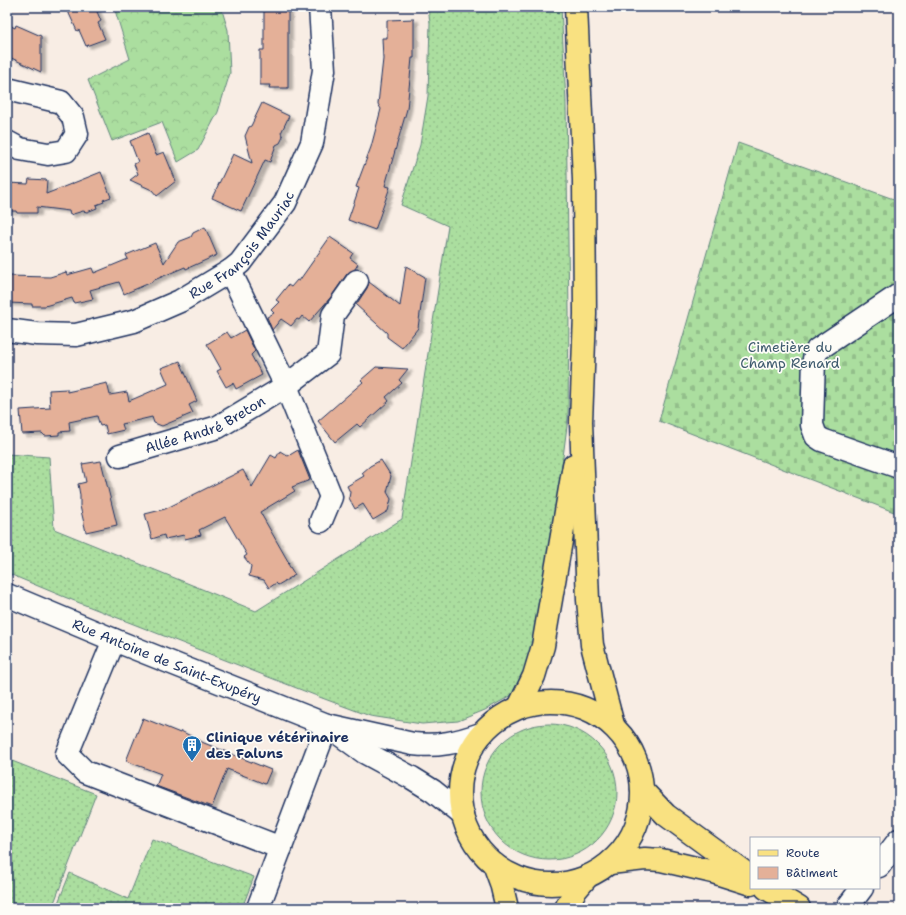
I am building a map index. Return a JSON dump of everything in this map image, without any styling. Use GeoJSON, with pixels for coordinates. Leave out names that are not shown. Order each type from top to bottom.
{"type":"FeatureCollection","features":[{"type":"Feature","properties":{"kind":"main road"},"geometry":{"type":"LineString","coordinates":[[576,7],[586,246],[581,422],[588,600],[592,645],[613,725]]}},
{"type":"Feature","properties":{"kind":"main road"},"geometry":{"type":"LineString","coordinates":[[519,707],[534,676],[544,646],[581,422]]}},
{"type":"Feature","properties":{"kind":"main road"},"geometry":{"type":"LineString","coordinates":[[538,702],[557,702],[577,705],[595,713],[613,725],[624,737],[633,753],[640,771],[642,790],[641,810],[634,830],[624,848],[610,862],[587,877],[571,882],[555,884],[522,880],[507,873],[494,864],[480,850],[469,833],[463,814],[460,793],[462,772],[470,752],[481,734],[498,718],[519,707],[538,702]]}},
{"type":"Feature","properties":{"kind":"main road"},"geometry":{"type":"LineString","coordinates":[[642,790],[666,815],[750,878]]}},
{"type":"Feature","properties":{"kind":"main road"},"geometry":{"type":"LineString","coordinates":[[610,862],[645,859],[661,860],[750,882]]}},
{"type":"Feature","properties":{"kind":"main road"},"geometry":{"type":"LineString","coordinates":[[494,864],[501,883],[507,908]]}},
{"type":"Feature","properties":{"kind":"main road"},"geometry":{"type":"LineString","coordinates":[[566,908],[575,891],[587,877]]}},
{"type":"Feature","properties":{"kind":"main road"},"geometry":{"type":"LineString","coordinates":[[767,889],[799,908]]}},
{"type":"Feature","properties":{"kind":"street","name":"Rue François Mauriac"},"geometry":{"type":"LineString","coordinates":[[7,330],[37,334],[76,335],[134,321],[180,301],[230,271],[240,263],[285,203],[312,143],[324,70],[320,7]]}},
{"type":"Feature","properties":{"kind":"street"},"geometry":{"type":"LineString","coordinates":[[7,89],[61,102],[73,117],[78,134],[66,151],[48,154],[20,148],[7,142]]}},
{"type":"Feature","properties":{"kind":"street"},"geometry":{"type":"LineString","coordinates":[[230,271],[286,386],[331,497],[321,521]]}},
{"type":"Feature","properties":{"kind":"street","name":"Allée André Breton"},"geometry":{"type":"LineString","coordinates":[[120,456],[218,427],[286,386],[328,354],[333,315],[357,281]]}},
{"type":"Feature","properties":{"kind":"street"},"geometry":{"type":"LineString","coordinates":[[899,295],[817,350],[814,359],[812,424],[816,436],[822,440],[899,467]]}},
{"type":"Feature","properties":{"kind":"street","name":"Rue Antoine de Saint-Exupéry"},"geometry":{"type":"LineString","coordinates":[[7,595],[114,640],[328,726],[407,743],[426,745],[439,745],[481,734]]}},
{"type":"Feature","properties":{"kind":"street"},"geometry":{"type":"LineString","coordinates":[[114,640],[67,754],[86,772],[281,848]]}},
{"type":"Feature","properties":{"kind":"street"},"geometry":{"type":"LineString","coordinates":[[258,908],[328,726]]}},
{"type":"Feature","properties":{"kind":"street","name":"Rue Antoine de Saint-Exupéry"},"geometry":{"type":"LineString","coordinates":[[328,726],[364,752],[428,788],[463,814]]}},
{"type":"Feature","properties":{"kind":"street"},"geometry":{"type":"LineString","coordinates":[[880,865],[899,840]]}},
{"type":"Feature","properties":{"kind":"street"},"geometry":{"type":"LineString","coordinates":[[847,908],[861,889]]}},
{"type":"Feature","properties":{"kind":"green space"},"geometry":{"type":"Polygon","coordinates":[[[114,7],[221,7],[228,30],[230,73],[218,112],[198,150],[178,162],[162,122],[112,141],[88,80],[130,59],[114,7]]]}},
{"type":"Feature","properties":{"kind":"green space"},"geometry":{"type":"Polygon","coordinates":[[[428,7],[561,7],[566,102],[569,313],[568,418],[551,551],[540,617],[523,680],[512,695],[485,710],[458,721],[422,724],[370,716],[62,596],[7,573],[7,454],[49,457],[54,529],[256,611],[402,519],[448,226],[401,205],[420,145],[428,96],[430,23],[428,7]]]}},
{"type":"Feature","properties":{"kind":"green space","name":"Cimetière du Champ Renard"},"geometry":{"type":"Polygon","coordinates":[[[738,143],[899,201],[899,514],[659,421],[738,143]]]}},
{"type":"Feature","properties":{"kind":"green space"},"geometry":{"type":"Polygon","coordinates":[[[542,724],[556,724],[575,729],[587,735],[602,749],[612,766],[616,779],[616,805],[612,818],[606,830],[592,845],[587,849],[569,857],[556,860],[542,860],[523,855],[511,849],[496,835],[492,830],[484,812],[481,799],[481,785],[486,766],[492,754],[506,739],[511,735],[529,727],[542,724]]]}},
{"type":"Feature","properties":{"kind":"green space"},"geometry":{"type":"Polygon","coordinates":[[[7,759],[96,794],[52,908],[7,908],[7,759]]]}},
{"type":"Feature","properties":{"kind":"green space"},"geometry":{"type":"Polygon","coordinates":[[[152,839],[254,877],[242,908],[56,908],[70,873],[128,899],[152,839]]]}},
{"type":"Feature","properties":{"kind":"building"},"geometry":{"type":"Polygon","coordinates":[[[66,7],[95,7],[101,21],[98,23],[105,39],[86,46],[66,7]]]}},
{"type":"Feature","properties":{"kind":"building"},"geometry":{"type":"Polygon","coordinates":[[[264,7],[288,7],[288,88],[269,88],[270,85],[260,85],[260,50],[264,50],[264,7]]]}},
{"type":"Feature","properties":{"kind":"building"},"geometry":{"type":"Polygon","coordinates":[[[414,19],[414,58],[412,58],[407,109],[385,186],[390,187],[375,230],[348,220],[359,188],[356,187],[371,147],[381,109],[378,104],[383,59],[382,38],[387,38],[387,20],[414,19]]]}},
{"type":"Feature","properties":{"kind":"building"},"geometry":{"type":"Polygon","coordinates":[[[7,24],[15,28],[16,25],[41,36],[41,72],[7,56],[7,24]]]}},
{"type":"Feature","properties":{"kind":"building"},"geometry":{"type":"Polygon","coordinates":[[[262,103],[289,116],[281,133],[283,137],[280,143],[276,145],[270,162],[265,160],[241,211],[212,198],[233,154],[252,163],[245,136],[262,103]]]}},
{"type":"Feature","properties":{"kind":"building"},"geometry":{"type":"Polygon","coordinates":[[[148,133],[156,155],[164,152],[176,181],[157,196],[152,190],[130,180],[138,174],[134,164],[138,162],[130,141],[148,133]]]}},
{"type":"Feature","properties":{"kind":"building"},"geometry":{"type":"Polygon","coordinates":[[[101,172],[111,197],[96,205],[97,208],[87,212],[83,211],[70,215],[69,211],[37,207],[37,213],[17,213],[16,211],[7,211],[7,183],[28,184],[29,179],[47,180],[46,194],[101,172]]]}},
{"type":"Feature","properties":{"kind":"building"},"geometry":{"type":"Polygon","coordinates":[[[205,227],[217,255],[186,269],[185,267],[124,294],[119,282],[90,290],[93,299],[74,303],[72,298],[45,306],[8,303],[8,276],[50,277],[66,272],[67,275],[92,268],[94,273],[128,259],[126,255],[155,243],[164,263],[178,242],[191,237],[193,233],[205,227]]]}},
{"type":"Feature","properties":{"kind":"building"},"geometry":{"type":"Polygon","coordinates":[[[330,237],[353,253],[350,258],[358,264],[355,269],[347,274],[331,297],[309,322],[302,316],[291,326],[281,319],[272,330],[267,317],[274,313],[271,310],[279,302],[276,300],[288,285],[291,287],[297,280],[299,281],[330,237]]]}},
{"type":"Feature","properties":{"kind":"building"},"geometry":{"type":"Polygon","coordinates":[[[406,266],[425,277],[418,328],[402,348],[387,337],[387,333],[356,305],[367,288],[369,282],[400,306],[406,266]]]}},
{"type":"Feature","properties":{"kind":"building"},"geometry":{"type":"Polygon","coordinates":[[[245,330],[255,351],[251,355],[262,375],[236,389],[233,383],[226,387],[217,371],[221,369],[207,344],[227,332],[231,338],[245,330]]]}},
{"type":"Feature","properties":{"kind":"building"},"geometry":{"type":"Polygon","coordinates":[[[180,361],[197,401],[189,405],[193,413],[162,426],[154,423],[152,417],[122,424],[124,430],[107,434],[105,425],[100,426],[97,416],[69,422],[70,431],[59,432],[59,435],[45,436],[42,433],[22,434],[20,410],[50,408],[49,390],[67,389],[67,392],[107,383],[110,395],[127,392],[129,401],[168,384],[161,368],[180,361]]]}},
{"type":"Feature","properties":{"kind":"building"},"geometry":{"type":"Polygon","coordinates":[[[376,367],[408,369],[399,380],[402,383],[386,397],[389,401],[360,427],[357,424],[335,442],[318,421],[363,382],[361,380],[376,367]]]}},
{"type":"Feature","properties":{"kind":"building"},"geometry":{"type":"Polygon","coordinates":[[[298,450],[310,480],[292,487],[295,491],[260,512],[295,575],[278,585],[276,583],[269,588],[264,580],[249,576],[251,566],[244,557],[247,555],[225,517],[199,530],[201,535],[185,539],[184,535],[165,539],[164,535],[152,539],[145,514],[165,509],[243,470],[252,487],[271,455],[276,458],[280,451],[288,456],[298,450]]]}},
{"type":"Feature","properties":{"kind":"building"},"geometry":{"type":"Polygon","coordinates":[[[381,460],[391,476],[387,492],[391,499],[388,511],[373,520],[363,504],[355,509],[349,498],[350,492],[347,486],[364,476],[362,473],[370,466],[381,460]]]}},
{"type":"Feature","properties":{"kind":"building"},"geometry":{"type":"Polygon","coordinates":[[[101,461],[117,525],[86,532],[80,506],[78,484],[86,482],[82,464],[101,461]]]}},
{"type":"Feature","properties":{"kind":"building","name":"Clinique vétérinaire des Faluns"},"geometry":{"type":"Polygon","coordinates":[[[143,718],[180,733],[181,731],[204,743],[271,770],[265,784],[227,769],[212,807],[156,786],[161,774],[126,761],[143,718]]]}},
{"type":"Feature","properties":{"kind":"place","name":"Clinique vétérinaire des Faluns"},"geometry":{"type":"Point","coordinates":[192,762]}}]}
